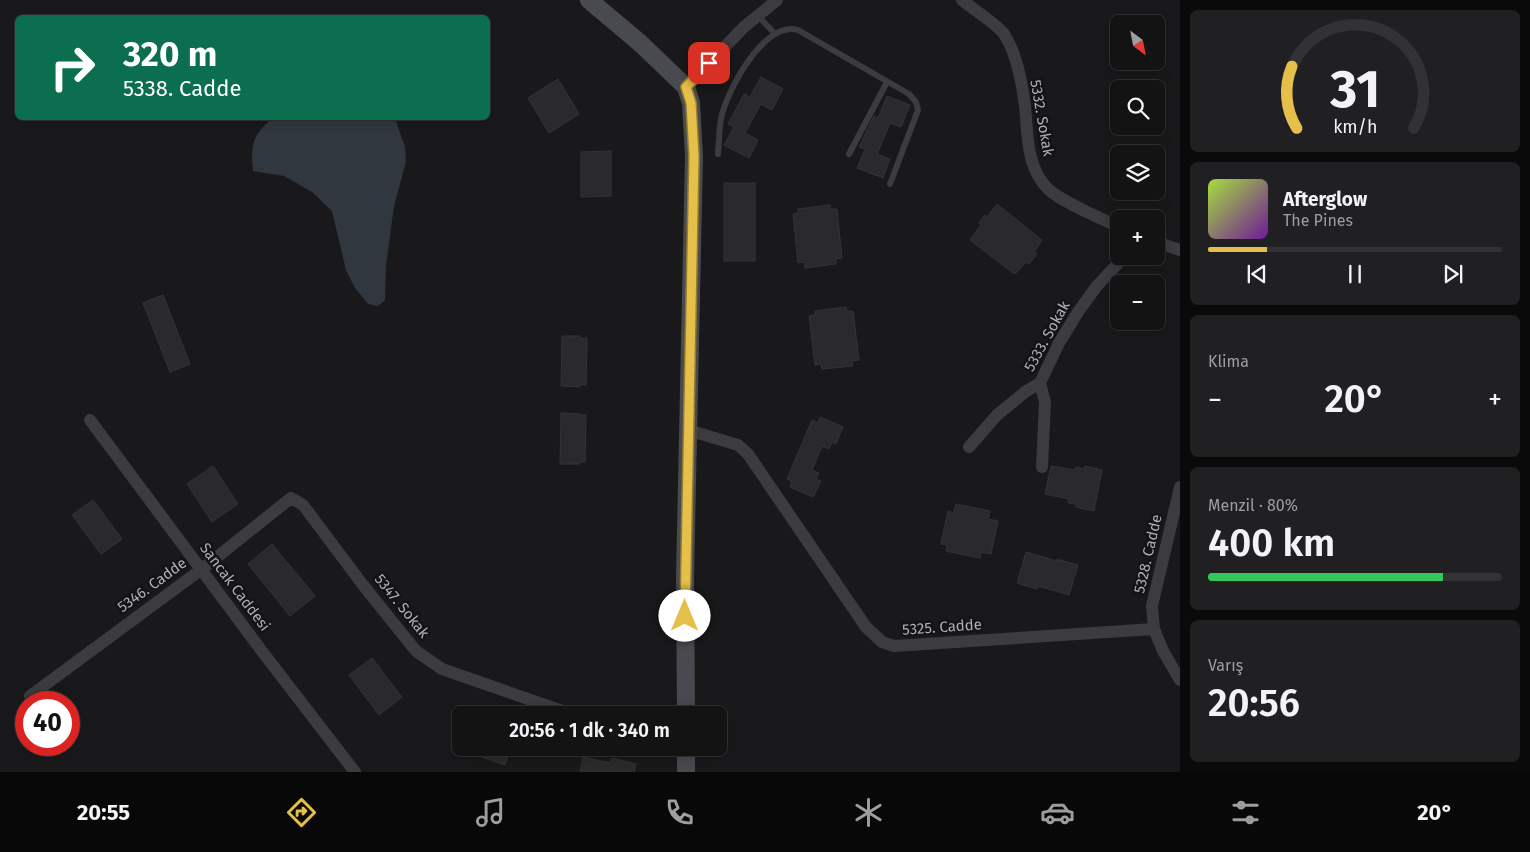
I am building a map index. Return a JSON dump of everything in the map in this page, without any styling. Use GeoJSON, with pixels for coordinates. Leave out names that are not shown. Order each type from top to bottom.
{"type":"FeatureCollection","features":[{"type":"Feature","properties":{"kind":"street"},"geometry":{"type":"LineString","coordinates":[[589,0],[646,49],[686,87],[691,103],[694,156],[685,577],[686,706]]}},
{"type":"Feature","properties":{"kind":"street"},"geometry":{"type":"LineString","coordinates":[[686,87],[744,27],[777,0]]}},
{"type":"Feature","properties":{"kind":"street","name":"5332. Sokak"},"geometry":{"type":"LineString","coordinates":[[962,0],[1003,31],[1011,46],[1024,104],[1030,155],[1037,174],[1049,189],[1074,205],[1110,223]]}},
{"type":"Feature","properties":{"kind":"street"},"geometry":{"type":"LineString","coordinates":[[1165,245],[1180,250]]}},
{"type":"Feature","properties":{"kind":"street","name":"5333. Sokak"},"geometry":{"type":"LineString","coordinates":[[969,447],[997,415],[1025,392],[1040,383],[1059,343],[1078,312],[1096,287],[1117,265]]}},
{"type":"Feature","properties":{"kind":"street"},"geometry":{"type":"LineString","coordinates":[[1040,383],[1045,402],[1042,467]]}},
{"type":"Feature","properties":{"kind":"street","name":"Sancak Caddesi"},"geometry":{"type":"LineString","coordinates":[[90,420],[355,772]]}},
{"type":"Feature","properties":{"kind":"street","name":"5325. Cadde"},"geometry":{"type":"LineString","coordinates":[[688,430],[738,445],[748,454],[866,627],[882,642],[894,646],[1154,629]]}},
{"type":"Feature","properties":{"kind":"street","name":"5328. Cadde"},"geometry":{"type":"LineString","coordinates":[[1154,629],[1152,606],[1180,487]]}},
{"type":"Feature","properties":{"kind":"street","name":"5346. Cadde"},"geometry":{"type":"LineString","coordinates":[[37,691],[202,569],[292,498]]}},
{"type":"Feature","properties":{"kind":"street","name":"5347. Sokak"},"geometry":{"type":"LineString","coordinates":[[292,498],[303,506],[416,651],[442,668],[549,706]]}},
{"type":"Feature","properties":{"kind":"street"},"geometry":{"type":"LineString","coordinates":[[1154,629],[1163,651],[1180,680]]}},
{"type":"Feature","properties":{"kind":"street"},"geometry":{"type":"LineString","coordinates":[[686,756],[686,772]]}},
{"type":"Feature","properties":{"kind":"lane"},"geometry":{"type":"LineString","coordinates":[[758,16],[775,34]]}},
{"type":"Feature","properties":{"kind":"lane"},"geometry":{"type":"LineString","coordinates":[[718,154],[721,118],[738,78],[745,66],[769,38],[791,28],[798,30],[909,94],[916,102],[918,110],[890,184]]}},
{"type":"Feature","properties":{"kind":"lane"},"geometry":{"type":"LineString","coordinates":[[849,154],[887,82]]}},
{"type":"Feature","properties":{"kind":"shaded area"},"geometry":{"type":"Polygon","coordinates":[[[271,120],[396,120],[405,147],[406,162],[394,206],[386,265],[385,300],[378,306],[368,304],[355,288],[346,270],[332,211],[312,192],[284,176],[253,171],[252,154],[254,141],[271,120]]]}},
{"type":"Feature","properties":{"kind":"building"},"geometry":{"type":"Polygon","coordinates":[[[761,77],[783,89],[772,110],[761,104],[745,133],[758,140],[749,158],[724,145],[734,127],[728,124],[744,94],[750,97],[761,77]]]}},
{"type":"Feature","properties":{"kind":"building"},"geometry":{"type":"Polygon","coordinates":[[[558,79],[579,114],[549,133],[528,98],[558,79]]]}},
{"type":"Feature","properties":{"kind":"building"},"geometry":{"type":"Polygon","coordinates":[[[887,96],[910,105],[901,127],[890,123],[877,154],[890,159],[883,178],[857,168],[865,149],[859,147],[874,116],[878,118],[887,96]]]}},
{"type":"Feature","properties":{"kind":"building"},"geometry":{"type":"Polygon","coordinates":[[[611,151],[611,196],[581,197],[581,152],[611,151]]]}},
{"type":"Feature","properties":{"kind":"building"},"geometry":{"type":"Polygon","coordinates":[[[724,183],[755,183],[755,261],[724,261],[724,183]]]}},
{"type":"Feature","properties":{"kind":"building"},"geometry":{"type":"Polygon","coordinates":[[[997,204],[1042,240],[1034,252],[1037,254],[1029,264],[1026,262],[1016,273],[1013,273],[970,240],[981,225],[979,223],[985,215],[987,217],[997,204]]]}},
{"type":"Feature","properties":{"kind":"building"},"geometry":{"type":"Polygon","coordinates":[[[830,205],[830,209],[837,209],[842,258],[836,259],[836,264],[805,268],[805,262],[798,263],[793,214],[798,213],[798,209],[830,205]]]}},
{"type":"Feature","properties":{"kind":"building"},"geometry":{"type":"Polygon","coordinates":[[[163,295],[190,364],[170,372],[143,303],[163,295]]]}},
{"type":"Feature","properties":{"kind":"building"},"geometry":{"type":"Polygon","coordinates":[[[846,307],[847,311],[853,311],[859,360],[852,361],[853,366],[822,369],[821,364],[815,365],[809,316],[815,315],[815,311],[846,307]]]}},
{"type":"Feature","properties":{"kind":"building"},"geometry":{"type":"Polygon","coordinates":[[[562,336],[587,338],[586,385],[580,385],[580,387],[561,386],[562,336]]]}},
{"type":"Feature","properties":{"kind":"building"},"geometry":{"type":"Polygon","coordinates":[[[561,413],[586,415],[585,462],[579,462],[579,464],[560,464],[561,413]]]}},
{"type":"Feature","properties":{"kind":"building"},"geometry":{"type":"Polygon","coordinates":[[[820,417],[843,427],[836,444],[832,442],[829,449],[822,446],[812,470],[819,473],[816,479],[821,481],[813,497],[790,487],[792,481],[787,479],[812,420],[818,423],[820,417]]]}},
{"type":"Feature","properties":{"kind":"building"},"geometry":{"type":"Polygon","coordinates":[[[213,466],[238,504],[212,522],[187,484],[213,466]]]}},
{"type":"Feature","properties":{"kind":"building"},"geometry":{"type":"Polygon","coordinates":[[[1051,466],[1075,470],[1076,467],[1085,469],[1085,466],[1102,470],[1094,511],[1076,507],[1076,504],[1068,503],[1069,499],[1045,494],[1051,466]]]}},
{"type":"Feature","properties":{"kind":"building"},"geometry":{"type":"Polygon","coordinates":[[[93,500],[122,539],[101,554],[72,515],[93,500]]]}},
{"type":"Feature","properties":{"kind":"building"},"geometry":{"type":"Polygon","coordinates":[[[956,504],[990,511],[988,519],[998,521],[991,554],[981,552],[980,558],[946,551],[947,545],[941,544],[948,511],[954,513],[956,504]]]}},
{"type":"Feature","properties":{"kind":"building"},"geometry":{"type":"Polygon","coordinates":[[[272,544],[315,596],[290,616],[248,564],[272,544]]]}},
{"type":"Feature","properties":{"kind":"building"},"geometry":{"type":"Polygon","coordinates":[[[1026,552],[1078,565],[1069,595],[1038,586],[1037,589],[1017,583],[1026,552]]]}},
{"type":"Feature","properties":{"kind":"building"},"geometry":{"type":"Polygon","coordinates":[[[372,658],[402,697],[379,715],[349,675],[372,658]]]}},
{"type":"Feature","properties":{"kind":"building"},"geometry":{"type":"Polygon","coordinates":[[[479,756],[508,756],[505,765],[479,756]]]}},
{"type":"Feature","properties":{"kind":"building"},"geometry":{"type":"Polygon","coordinates":[[[583,757],[610,763],[612,758],[636,764],[634,772],[580,772],[583,757]]]}},
{"type":"Feature","properties":{"kind":"route"},"geometry":{"type":"LineString","coordinates":[[685,616],[694,156],[691,103],[686,87],[709,63]]}}]}
